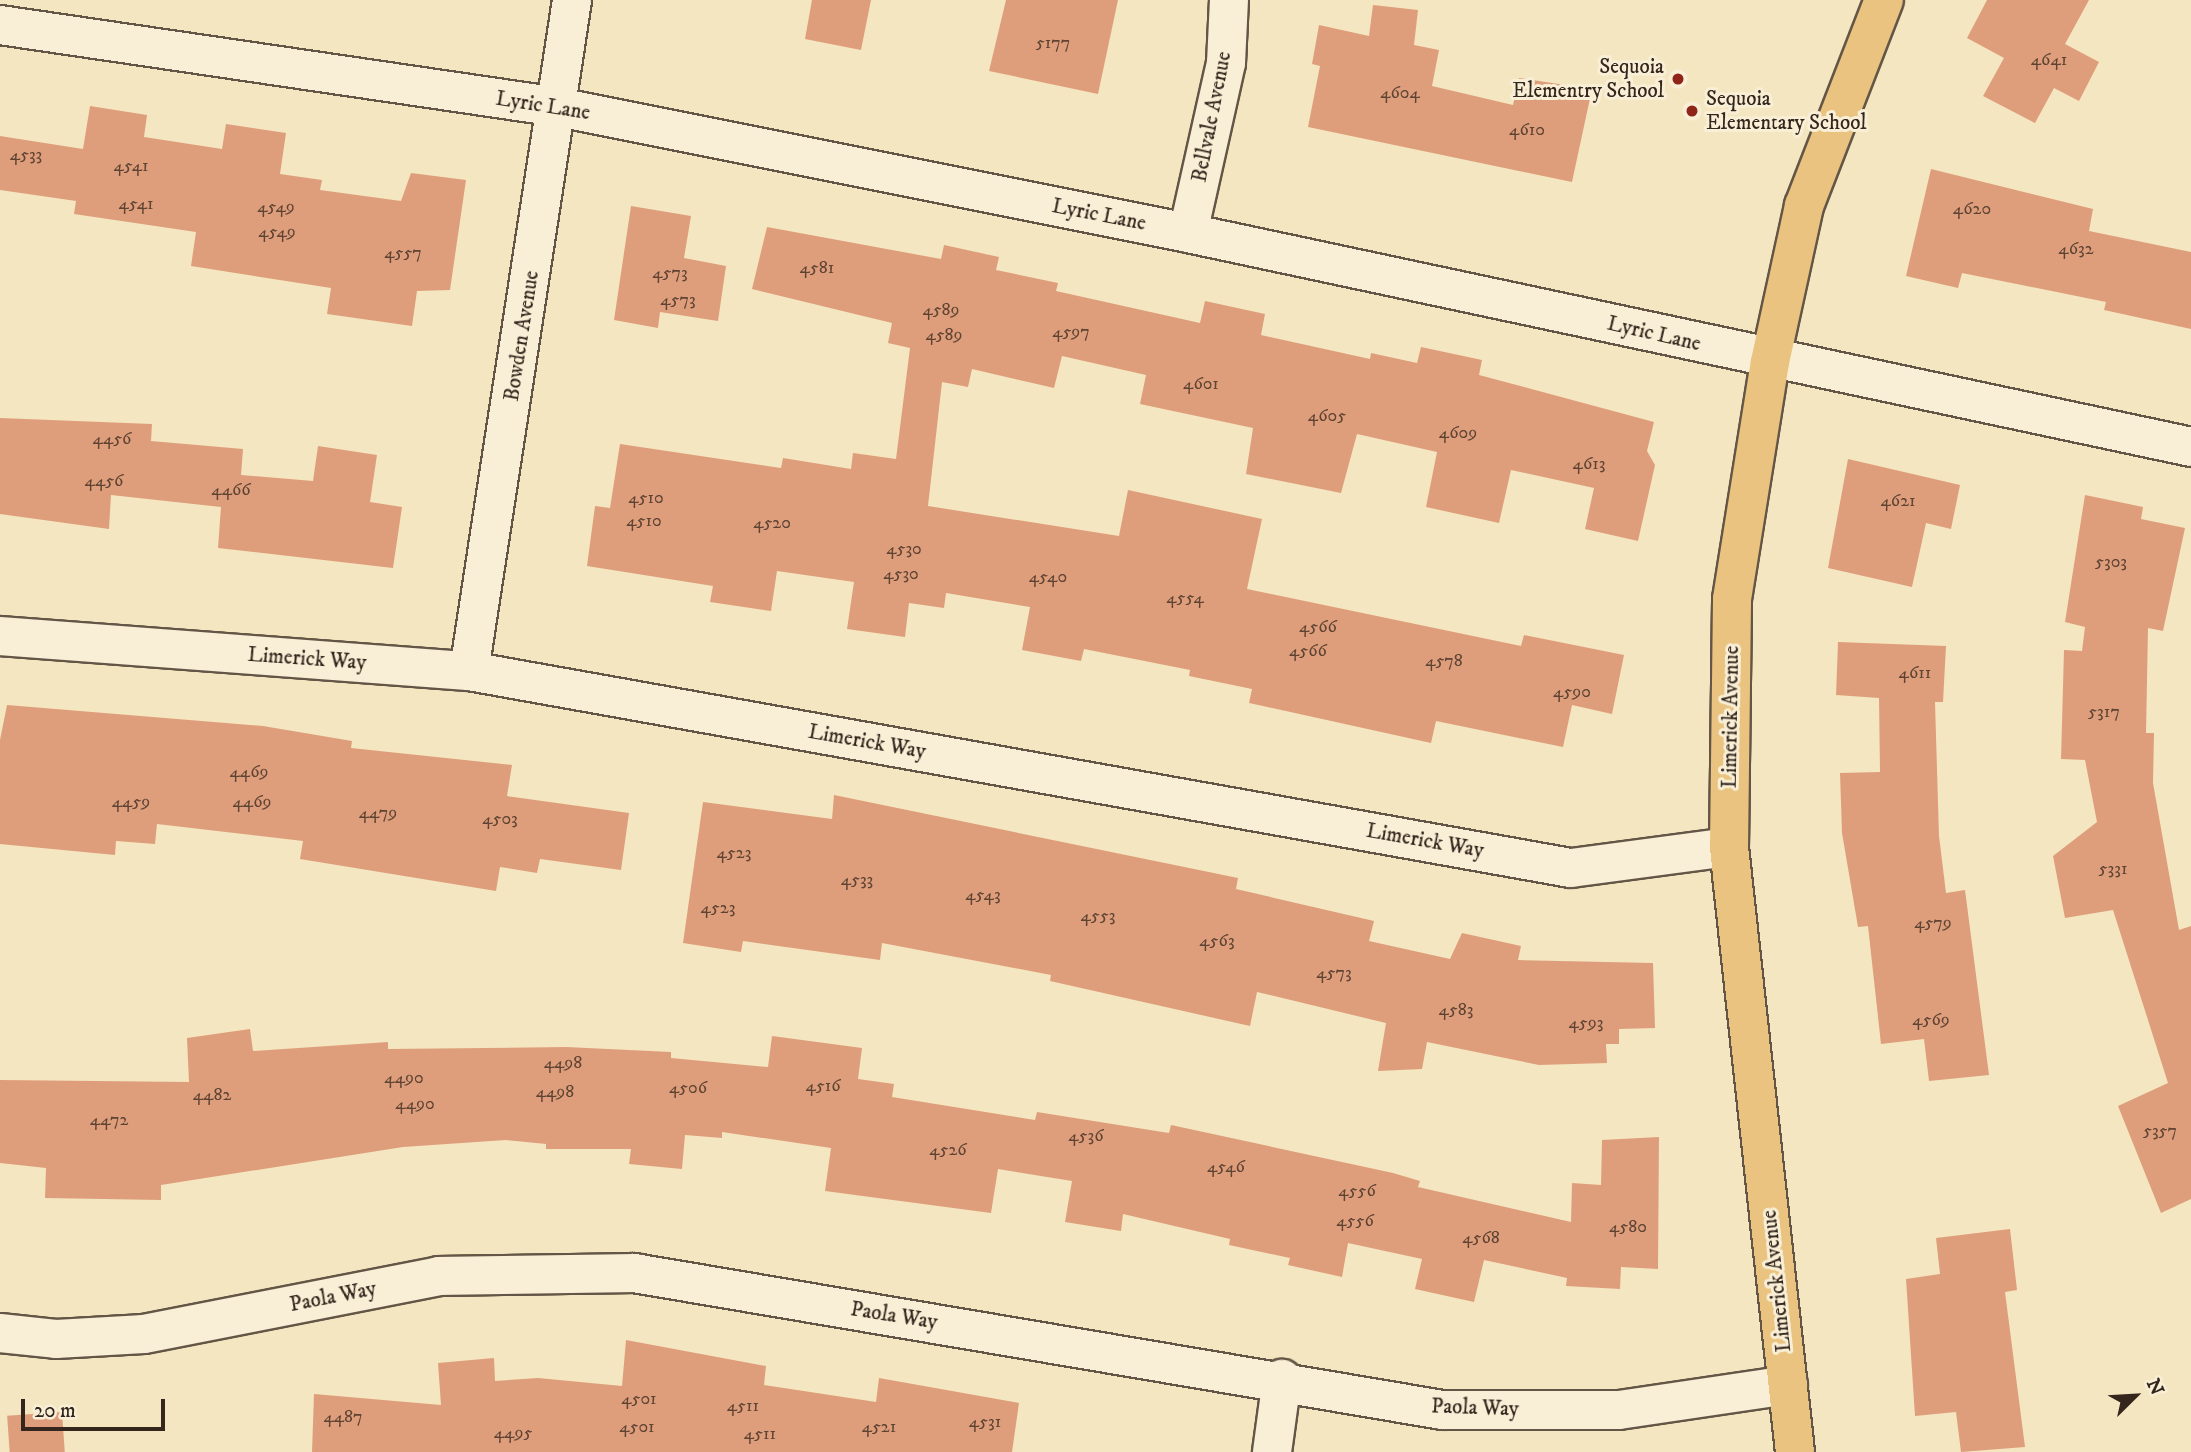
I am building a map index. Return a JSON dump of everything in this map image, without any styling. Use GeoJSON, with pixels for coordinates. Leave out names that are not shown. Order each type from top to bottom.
{"type":"FeatureCollection","features":[{"type":"Feature","properties":{"kind":"main road","name":"Limerick Avenue"},"geometry":{"type":"LineString","coordinates":[[1795,1452],[1730,847],[1732,599],[1770,362],[1804,206],[1884,0]]}},
{"type":"Feature","properties":{"kind":"street","name":"Bowden Avenue"},"geometry":{"type":"LineString","coordinates":[[469,671],[558,107],[572,0]]}},
{"type":"Feature","properties":{"kind":"street","name":"Bellvale Avenue"},"geometry":{"type":"LineString","coordinates":[[1188,233],[1226,63],[1229,0]]}},
{"type":"Feature","properties":{"kind":"street","name":"Lyric Lane"},"geometry":{"type":"LineString","coordinates":[[0,25],[558,107],[1188,233],[1770,362],[2191,447]]}},
{"type":"Feature","properties":{"kind":"street","name":"Limerick Way"},"geometry":{"type":"LineString","coordinates":[[0,636],[469,671],[1571,868],[1730,847]]}},
{"type":"Feature","properties":{"kind":"street","name":"Paola Way"},"geometry":{"type":"LineString","coordinates":[[0,1333],[56,1339],[144,1334],[439,1276],[634,1273],[1282,1379],[1442,1410],[1619,1410],[1788,1385]]}},
{"type":"Feature","properties":{"kind":"street"},"geometry":{"type":"LineString","coordinates":[[1272,1452],[1282,1379]]}},
{"type":"Feature","properties":{"kind":"building"},"geometry":{"type":"Polygon","coordinates":[[[812,0],[871,0],[861,50],[805,39],[812,0]]]}},
{"type":"Feature","properties":{"kind":"building"},"geometry":{"type":"Polygon","coordinates":[[[1006,0],[1118,0],[1098,94],[989,71],[1006,0]]]}},
{"type":"Feature","properties":{"kind":"building"},"geometry":{"type":"Polygon","coordinates":[[[1987,0],[2089,0],[2065,44],[2099,62],[2079,101],[2054,88],[2035,123],[1983,96],[2004,58],[1967,38],[1987,0]]]}},
{"type":"Feature","properties":{"kind":"building"},"geometry":{"type":"Polygon","coordinates":[[[1373,5],[1418,10],[1414,45],[1439,50],[1432,86],[1513,105],[1519,78],[1592,89],[1572,182],[1308,127],[1320,66],[1312,64],[1319,25],[1369,36],[1373,5]]]}},
{"type":"Feature","properties":{"kind":"building"},"geometry":{"type":"Polygon","coordinates":[[[90,106],[147,115],[144,137],[222,149],[226,124],[286,133],[280,174],[322,180],[320,190],[401,201],[411,173],[466,180],[450,290],[417,291],[412,326],[327,314],[331,288],[191,266],[196,232],[74,214],[76,201],[0,190],[0,136],[83,149],[90,106]]]}},
{"type":"Feature","properties":{"kind":"building"},"geometry":{"type":"Polygon","coordinates":[[[1931,169],[2093,209],[2089,231],[2191,252],[2191,329],[2104,310],[2106,302],[1962,273],[1958,288],[1906,276],[1931,169]]]}},
{"type":"Feature","properties":{"kind":"building"},"geometry":{"type":"Polygon","coordinates":[[[631,206],[691,216],[684,258],[726,266],[718,321],[660,312],[658,328],[614,320],[631,206]]]}},
{"type":"Feature","properties":{"kind":"building"},"geometry":{"type":"Polygon","coordinates":[[[767,227],[941,259],[944,245],[999,257],[996,270],[1058,283],[1056,291],[1200,323],[1205,301],[1265,314],[1261,335],[1370,359],[1371,353],[1417,363],[1421,347],[1482,360],[1479,375],[1654,422],[1647,451],[1655,465],[1638,541],[1585,529],[1594,488],[1511,470],[1499,523],[1426,507],[1437,452],[1357,434],[1341,493],[1246,474],[1253,428],[1140,404],[1146,375],[1062,356],[1054,388],[972,369],[968,387],[942,382],[928,506],[1119,536],[1128,490],[1262,519],[1247,589],[1521,646],[1524,635],[1624,655],[1612,714],[1572,705],[1563,747],[1436,721],[1431,743],[1249,703],[1252,689],[1189,676],[1190,670],[1084,649],[1081,661],[1022,650],[1030,607],[946,593],[944,608],[909,603],[905,637],[847,629],[854,582],[777,571],[771,611],[710,602],[713,586],[587,566],[595,506],[610,508],[620,444],[781,468],[783,458],[851,469],[853,453],[896,459],[910,348],[888,343],[892,323],[752,289],[767,227]]]}},
{"type":"Feature","properties":{"kind":"building"},"geometry":{"type":"Polygon","coordinates":[[[0,418],[152,424],[151,441],[243,449],[241,475],[313,481],[318,446],[377,455],[370,502],[402,507],[393,568],[218,548],[221,507],[111,495],[109,529],[0,514],[0,418]]]}},
{"type":"Feature","properties":{"kind":"building"},"geometry":{"type":"Polygon","coordinates":[[[1848,459],[1960,485],[1951,529],[1926,523],[1912,587],[1828,568],[1848,459]]]}},
{"type":"Feature","properties":{"kind":"building"},"geometry":{"type":"Polygon","coordinates":[[[2085,495],[2143,507],[2141,519],[2185,528],[2163,631],[2148,628],[2146,733],[2154,733],[2153,783],[2179,930],[2191,926],[2191,1199],[2161,1213],[2118,1106],[2168,1083],[2113,910],[2065,918],[2053,856],[2097,822],[2085,760],[2061,759],[2064,650],[2082,651],[2085,627],[2065,622],[2085,495]]]}},
{"type":"Feature","properties":{"kind":"building"},"geometry":{"type":"Polygon","coordinates":[[[1838,642],[1946,646],[1943,702],[1935,702],[1939,836],[1946,893],[1965,890],[1989,1075],[1929,1081],[1924,1039],[1881,1044],[1868,926],[1858,927],[1842,833],[1840,773],[1880,772],[1879,698],[1836,695],[1838,642]]]}},
{"type":"Feature","properties":{"kind":"building"},"geometry":{"type":"Polygon","coordinates":[[[7,705],[263,726],[352,741],[351,748],[512,765],[507,796],[629,813],[621,870],[540,859],[537,873],[500,867],[496,891],[300,859],[303,841],[157,824],[155,844],[116,841],[115,855],[0,844],[0,740],[7,705]]]}},
{"type":"Feature","properties":{"kind":"building"},"geometry":{"type":"Polygon","coordinates":[[[834,795],[1238,878],[1236,889],[1374,921],[1369,941],[1450,959],[1462,933],[1521,946],[1518,960],[1653,963],[1655,1028],[1619,1029],[1619,1044],[1606,1044],[1607,1063],[1539,1065],[1427,1042],[1422,1069],[1378,1071],[1386,1023],[1257,992],[1250,1026],[1050,981],[1051,975],[882,943],[880,960],[743,941],[741,952],[683,943],[703,802],[832,819],[834,795]]]}},
{"type":"Feature","properties":{"kind":"building"},"geometry":{"type":"Polygon","coordinates":[[[250,1029],[253,1051],[388,1042],[388,1049],[566,1047],[671,1052],[671,1058],[768,1067],[772,1036],[862,1048],[858,1079],[894,1084],[892,1097],[1035,1120],[1037,1112],[1169,1133],[1171,1125],[1393,1173],[1420,1181],[1418,1187],[1571,1222],[1572,1183],[1601,1185],[1602,1140],[1659,1137],[1658,1269],[1621,1267],[1620,1289],[1566,1286],[1567,1278],[1484,1260],[1474,1302],[1415,1289],[1422,1259],[1348,1243],[1342,1277],[1288,1265],[1290,1258],[1229,1245],[1230,1239],[1123,1214],[1121,1231],[1065,1222],[1072,1181],[998,1169],[991,1213],[825,1191],[831,1148],[722,1132],[722,1138],[685,1135],[682,1169],[629,1164],[631,1149],[546,1149],[546,1144],[506,1140],[403,1147],[161,1185],[161,1200],[45,1198],[46,1168],[0,1163],[0,1080],[189,1082],[187,1038],[250,1029]]]}},
{"type":"Feature","properties":{"kind":"building"},"geometry":{"type":"Polygon","coordinates":[[[2010,1229],[2017,1290],[2005,1292],[2025,1447],[1961,1452],[1956,1412],[1915,1416],[1906,1279],[1940,1274],[1936,1238],[2010,1229]]]}},
{"type":"Feature","properties":{"kind":"building"},"geometry":{"type":"Polygon","coordinates":[[[626,1340],[766,1366],[764,1385],[876,1402],[879,1378],[1019,1403],[1012,1452],[312,1452],[314,1394],[441,1405],[438,1363],[494,1358],[495,1381],[538,1378],[622,1386],[626,1340]]]}},
{"type":"Feature","properties":{"kind":"building"},"geometry":{"type":"Polygon","coordinates":[[[62,1412],[65,1452],[10,1452],[7,1416],[62,1412]]]}},
{"type":"Feature","properties":{"kind":"place","name":"Sequoia Elementry School"},"geometry":{"type":"Point","coordinates":[1678,79]}},
{"type":"Feature","properties":{"kind":"place","name":"Sequoia Elementary School"},"geometry":{"type":"Point","coordinates":[1692,111]}}]}
